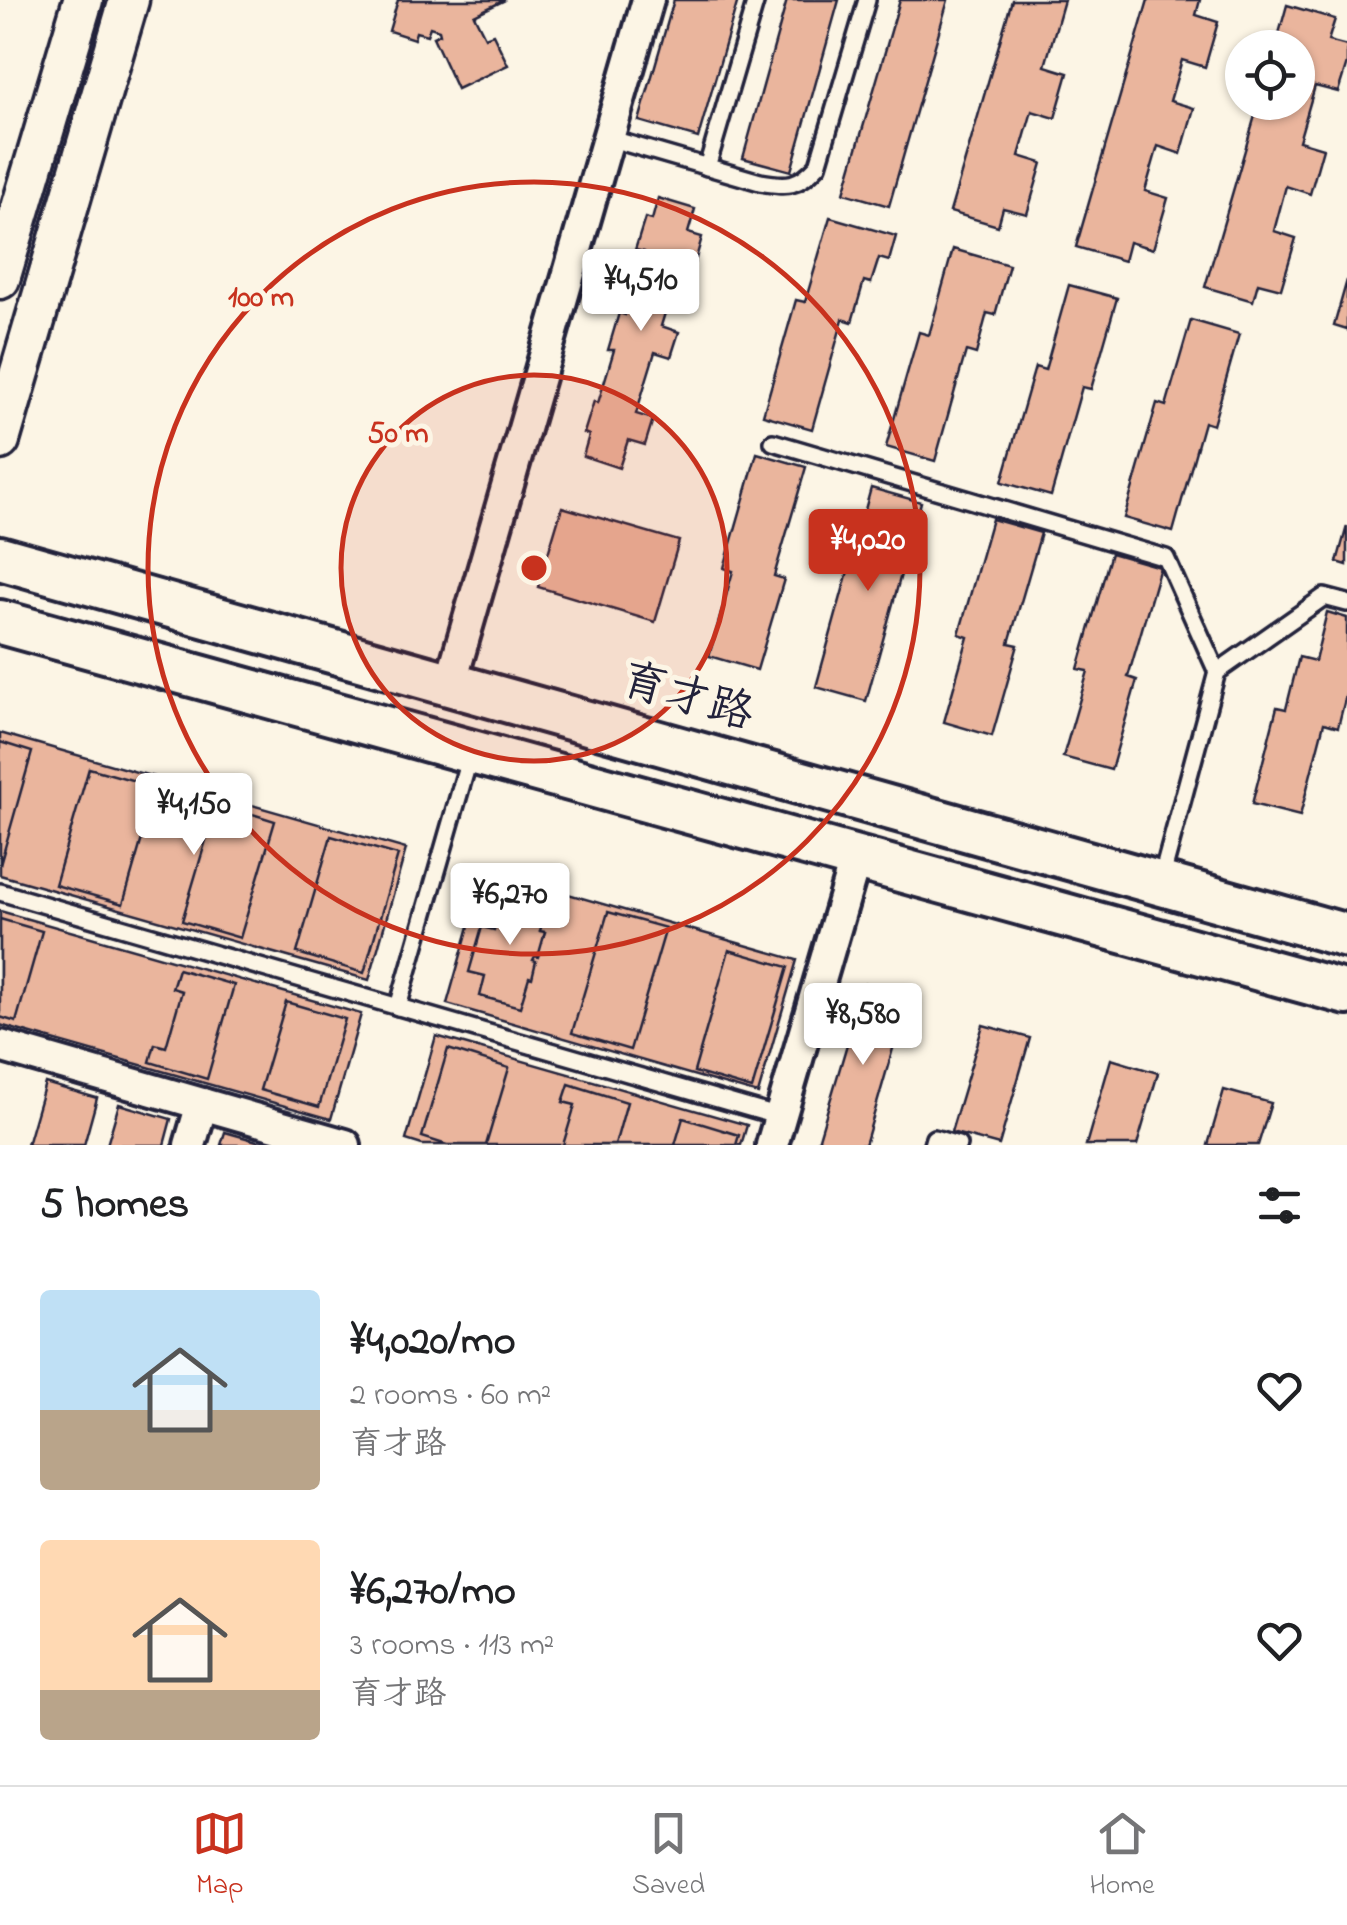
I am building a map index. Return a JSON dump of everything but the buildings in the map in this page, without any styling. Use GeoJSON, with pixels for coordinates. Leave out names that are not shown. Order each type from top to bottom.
{"type":"FeatureCollection","features":[{"type":"Feature","properties":{"kind":"main road","name":"育才路"},"geometry":{"type":"LineString","coordinates":[[0,558],[1347,936]]}},
{"type":"Feature","properties":{"kind":"main road"},"geometry":{"type":"LineString","coordinates":[[118,655],[135,596]]}},
{"type":"Feature","properties":{"kind":"main road"},"geometry":{"type":"LineString","coordinates":[[0,622],[1347,993]]}},
{"type":"Feature","properties":{"kind":"street"},"geometry":{"type":"LineString","coordinates":[[0,279],[84,0]]}},
{"type":"Feature","properties":{"kind":"street"},"geometry":{"type":"LineString","coordinates":[[0,440],[129,0]]}},
{"type":"Feature","properties":{"kind":"street"},"geometry":{"type":"LineString","coordinates":[[450,684],[648,0]]}},
{"type":"Feature","properties":{"kind":"street"},"geometry":{"type":"LineString","coordinates":[[776,1131],[856,858]]}},
{"type":"Feature","properties":{"kind":"street"},"geometry":{"type":"LineString","coordinates":[[0,1046],[345,1145]]}},
{"type":"Feature","properties":{"kind":"street"},"geometry":{"type":"LineString","coordinates":[[190,1145],[202,1104]]}},
{"type":"Feature","properties":{"kind":"lane"},"geometry":{"type":"LineString","coordinates":[[707,167],[756,0]]}},
{"type":"Feature","properties":{"kind":"lane"},"geometry":{"type":"LineString","coordinates":[[608,138],[783,186],[805,180],[818,166],[866,0]]}},
{"type":"Feature","properties":{"kind":"lane"},"geometry":{"type":"LineString","coordinates":[[773,442],[1166,558],[1218,672]]}},
{"type":"Feature","properties":{"kind":"lane"},"geometry":{"type":"LineString","coordinates":[[1160,884],[1218,672],[1324,597],[1347,603]]}},
{"type":"Feature","properties":{"kind":"lane"},"geometry":{"type":"LineString","coordinates":[[398,1007],[472,752]]}},
{"type":"Feature","properties":{"kind":"lane"},"geometry":{"type":"LineString","coordinates":[[0,892],[398,1007],[776,1131]]}},
{"type":"Feature","properties":{"kind":"lane"},"geometry":{"type":"LineString","coordinates":[[932,1145],[934,1138],[958,1145]]}}]}
